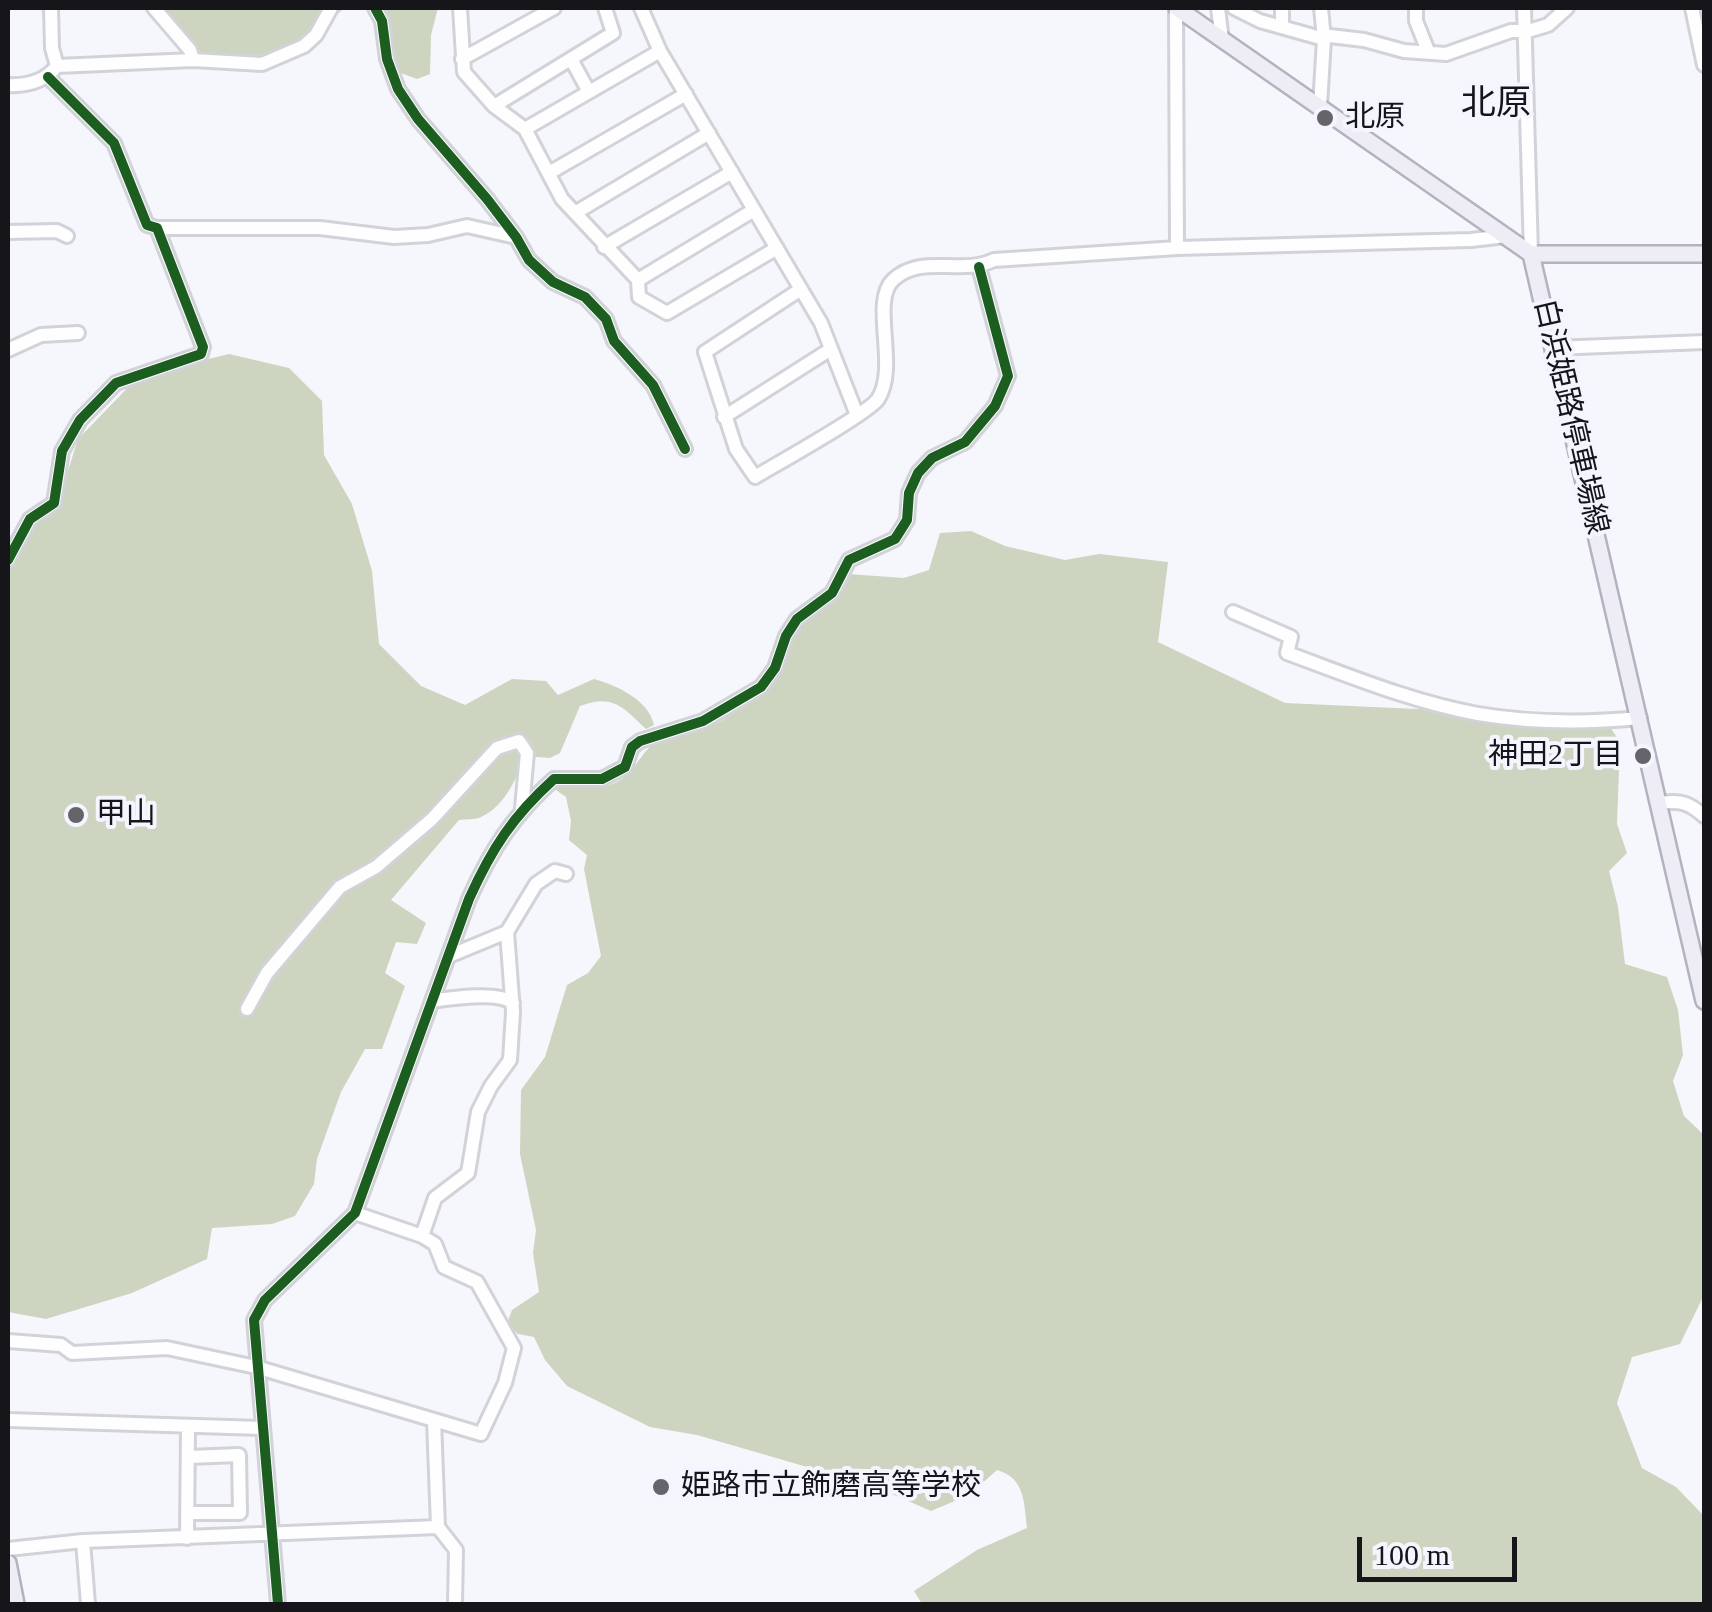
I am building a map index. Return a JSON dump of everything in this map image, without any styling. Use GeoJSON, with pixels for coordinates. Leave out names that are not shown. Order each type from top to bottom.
{"type":"FeatureCollection","features":[{"type":"Feature","properties":{"kind":"main road"},"geometry":{"type":"LineString","coordinates":[[1176,8],[1531,254],[1704,254]]}},
{"type":"Feature","properties":{"kind":"main road","name":"白浜姫路停車場線"},"geometry":{"type":"LineString","coordinates":[[1531,254],[1704,1001]]}},
{"type":"Feature","properties":{"kind":"main road"},"geometry":{"type":"LineString","coordinates":[[8,1562],[16,1604]]}},
{"type":"Feature","properties":{"kind":"street"},"geometry":{"type":"LineString","coordinates":[[51,8],[52,71],[114,143],[147,225],[320,228],[378,237],[428,235],[466,226],[516,237]]}},
{"type":"Feature","properties":{"kind":"street"},"geometry":{"type":"LineString","coordinates":[[154,8],[190,50],[193,60]]}},
{"type":"Feature","properties":{"kind":"street"},"geometry":{"type":"LineString","coordinates":[[8,85],[18,86],[52,71],[193,60],[262,64],[304,46],[316,35],[331,8]]}},
{"type":"Feature","properties":{"kind":"street"},"geometry":{"type":"LineString","coordinates":[[375,8],[382,21],[387,58],[398,89],[418,120],[516,237],[528,260],[553,282],[585,298],[606,318],[614,341],[653,385],[685,449]]}},
{"type":"Feature","properties":{"kind":"street"},"geometry":{"type":"LineString","coordinates":[[460,8],[464,72],[494,106],[525,129],[562,199],[638,280],[640,297],[667,313],[777,248]]}},
{"type":"Feature","properties":{"kind":"street"},"geometry":{"type":"LineString","coordinates":[[462,59],[554,8]]}},
{"type":"Feature","properties":{"kind":"street"},"geometry":{"type":"LineString","coordinates":[[494,106],[613,33],[605,8]]}},
{"type":"Feature","properties":{"kind":"street"},"geometry":{"type":"LineString","coordinates":[[640,8],[660,51],[821,323],[856,415]]}},
{"type":"Feature","properties":{"kind":"street"},"geometry":{"type":"LineString","coordinates":[[1176,8],[1178,248]]}},
{"type":"Feature","properties":{"kind":"street"},"geometry":{"type":"LineString","coordinates":[[1218,8],[1222,40]]}},
{"type":"Feature","properties":{"kind":"street"},"geometry":{"type":"LineString","coordinates":[[1234,8],[1324,39],[1330,36],[1364,40],[1404,51],[1446,54],[1548,25],[1567,8]]}},
{"type":"Feature","properties":{"kind":"street"},"geometry":{"type":"LineString","coordinates":[[1282,8],[1282,27]]}},
{"type":"Feature","properties":{"kind":"street"},"geometry":{"type":"LineString","coordinates":[[1320,106],[1324,39],[1321,8]]}},
{"type":"Feature","properties":{"kind":"street"},"geometry":{"type":"LineString","coordinates":[[1416,8],[1416,21],[1428,51]]}},
{"type":"Feature","properties":{"kind":"street"},"geometry":{"type":"LineString","coordinates":[[1524,8],[1531,254]]}},
{"type":"Feature","properties":{"kind":"street"},"geometry":{"type":"LineString","coordinates":[[1692,8],[1704,66]]}},
{"type":"Feature","properties":{"kind":"street"},"geometry":{"type":"LineString","coordinates":[[525,129],[660,51]]}},
{"type":"Feature","properties":{"kind":"street"},"geometry":{"type":"LineString","coordinates":[[571,59],[589,92]]}},
{"type":"Feature","properties":{"kind":"street"},"geometry":{"type":"LineString","coordinates":[[548,173],[686,94]]}},
{"type":"Feature","properties":{"kind":"street"},"geometry":{"type":"LineString","coordinates":[[575,213],[709,134]]}},
{"type":"Feature","properties":{"kind":"street"},"geometry":{"type":"LineString","coordinates":[[604,247],[732,172]]}},
{"type":"Feature","properties":{"kind":"street"},"geometry":{"type":"LineString","coordinates":[[638,280],[754,210]]}},
{"type":"Feature","properties":{"kind":"street"},"geometry":{"type":"LineString","coordinates":[[8,560],[30,518],[54,503],[62,451],[80,420],[116,384],[200,354],[203,347],[157,228]]}},
{"type":"Feature","properties":{"kind":"street"},"geometry":{"type":"LineString","coordinates":[[8,232],[57,231],[67,236]]}},
{"type":"Feature","properties":{"kind":"street"},"geometry":{"type":"LineString","coordinates":[[801,289],[706,352],[736,449],[755,477],[878,402],[887,376],[884,292],[893,280],[918,265],[980,268],[994,260],[1178,248],[1506,236]]}},
{"type":"Feature","properties":{"kind":"street"},"geometry":{"type":"LineString","coordinates":[[278,1604],[254,1320],[266,1300],[355,1213],[448,956],[492,849],[522,808],[554,779],[602,779],[625,767],[632,747],[640,741],[703,721],[761,687],[775,668],[786,636],[797,619],[832,594],[849,560],[895,540],[907,520],[909,493],[918,473],[932,458],[964,442],[995,406],[1008,376],[980,268]]}},
{"type":"Feature","properties":{"kind":"street"},"geometry":{"type":"LineString","coordinates":[[8,350],[41,335],[78,333]]}},
{"type":"Feature","properties":{"kind":"street"},"geometry":{"type":"LineString","coordinates":[[1554,348],[1704,342]]}},
{"type":"Feature","properties":{"kind":"street"},"geometry":{"type":"LineString","coordinates":[[724,417],[831,349]]}},
{"type":"Feature","properties":{"kind":"street"},"geometry":{"type":"LineString","coordinates":[[1233,612],[1291,636],[1287,653],[1398,694],[1480,714],[1586,723],[1640,718]]}},
{"type":"Feature","properties":{"kind":"street"},"geometry":{"type":"LineString","coordinates":[[248,1009],[267,973],[340,888],[376,868],[432,819],[498,748],[510,742],[519,741],[527,753],[522,808]]}},
{"type":"Feature","properties":{"kind":"street"},"geometry":{"type":"LineString","coordinates":[[1661,803],[1690,803],[1704,816]]}},
{"type":"Feature","properties":{"kind":"street"},"geometry":{"type":"LineString","coordinates":[[422,1236],[435,1198],[468,1173],[478,1112],[510,1060],[513,1003],[507,932],[536,884],[555,871],[566,874]]}},
{"type":"Feature","properties":{"kind":"street"},"geometry":{"type":"LineString","coordinates":[[448,956],[507,932]]}},
{"type":"Feature","properties":{"kind":"street"},"geometry":{"type":"LineString","coordinates":[[432,1002],[458,997],[505,997],[513,1003]]}},
{"type":"Feature","properties":{"kind":"street"},"geometry":{"type":"LineString","coordinates":[[8,1340],[61,1345],[72,1353],[167,1348],[256,1366],[480,1434],[505,1382],[514,1348],[476,1282],[444,1268],[435,1244],[355,1213]]}},
{"type":"Feature","properties":{"kind":"street"},"geometry":{"type":"LineString","coordinates":[[8,1420],[261,1428]]}},
{"type":"Feature","properties":{"kind":"street"},"geometry":{"type":"LineString","coordinates":[[434,1420],[438,1527],[456,1550],[455,1604]]}},
{"type":"Feature","properties":{"kind":"street"},"geometry":{"type":"LineString","coordinates":[[187,1538],[188,1426]]}},
{"type":"Feature","properties":{"kind":"street"},"geometry":{"type":"LineString","coordinates":[[187,1513],[240,1513],[240,1456],[188,1457]]}},
{"type":"Feature","properties":{"kind":"street"},"geometry":{"type":"LineString","coordinates":[[8,1549],[83,1541],[438,1527]]}},
{"type":"Feature","properties":{"kind":"street"},"geometry":{"type":"LineString","coordinates":[[83,1541],[88,1604]]}},
{"type":"Feature","properties":{"kind":"green space"},"geometry":{"type":"Polygon","coordinates":[[[161,8],[344,8],[289,51],[246,57],[197,50],[179,34],[161,8]]]}},
{"type":"Feature","properties":{"kind":"green space"},"geometry":{"type":"Polygon","coordinates":[[[378,8],[438,8],[431,35],[430,74],[417,79],[395,71],[378,8]]]}},
{"type":"Feature","properties":{"kind":"green space"},"geometry":{"type":"Polygon","coordinates":[[[229,354],[289,368],[322,401],[324,455],[352,504],[372,571],[379,644],[421,686],[465,705],[512,679],[546,681],[558,695],[594,679],[639,701],[654,725],[646,729],[610,702],[580,706],[560,753],[550,758],[524,756],[498,805],[481,817],[459,820],[391,900],[426,923],[417,944],[396,942],[385,973],[405,986],[382,1049],[365,1049],[341,1092],[317,1159],[314,1184],[295,1216],[272,1224],[212,1228],[207,1259],[132,1293],[46,1319],[8,1312],[8,564],[23,538],[60,496],[78,439],[139,376],[229,354]]]}},
{"type":"Feature","properties":{"kind":"green space"},"geometry":{"type":"Polygon","coordinates":[[[971,531],[1005,546],[1065,560],[1099,554],[1168,562],[1158,642],[1285,703],[1439,710],[1610,727],[1620,742],[1617,824],[1627,853],[1609,871],[1625,964],[1667,977],[1678,1010],[1683,1055],[1673,1081],[1684,1116],[1704,1135],[1704,1295],[1680,1344],[1632,1357],[1617,1403],[1642,1468],[1676,1487],[1704,1516],[1704,1604],[922,1604],[914,1591],[977,1550],[1027,1528],[1021,1492],[1006,1474],[997,1470],[969,1495],[931,1511],[876,1487],[697,1435],[650,1427],[567,1386],[545,1360],[534,1337],[518,1334],[507,1324],[512,1310],[539,1292],[533,1253],[536,1230],[520,1154],[521,1090],[545,1057],[567,985],[588,973],[601,956],[584,869],[587,855],[569,840],[571,821],[566,797],[553,788],[613,784],[628,774],[655,742],[723,720],[748,700],[805,617],[848,574],[904,578],[929,570],[940,533],[971,531]]]}},
{"type":"Feature","properties":{"kind":"waterway"},"geometry":{"type":"LineString","coordinates":[[1704,68],[1704,102]]}},
{"type":"Feature","properties":{"kind":"cycle path"},"geometry":{"type":"LineString","coordinates":[[375,8],[382,21],[387,59],[398,89],[418,119],[487,199],[529,260],[553,282],[585,297],[606,319],[614,341],[653,385],[685,449]]}},
{"type":"Feature","properties":{"kind":"cycle path"},"geometry":{"type":"LineString","coordinates":[[8,560],[30,519],[54,503],[62,451],[80,420],[116,383],[201,354],[203,347],[157,228],[147,225],[114,143],[48,77]]}},
{"type":"Feature","properties":{"kind":"cycle path"},"geometry":{"type":"LineString","coordinates":[[278,1604],[254,1320],[265,1300],[355,1213],[469,899],[486,864],[515,820],[554,779],[602,779],[625,767],[632,747],[640,741],[703,721],[761,687],[775,668],[786,636],[797,619],[832,593],[849,560],[895,539],[907,520],[909,493],[918,473],[932,458],[965,442],[995,406],[1008,376],[979,267]]}},
{"type":"Feature","properties":{"kind":"place","name":"北原"},"geometry":{"type":"Point","coordinates":[1325,118]}},
{"type":"Feature","properties":{"kind":"place","name":"神田2丁目"},"geometry":{"type":"Point","coordinates":[1643,756]}},
{"type":"Feature","properties":{"kind":"place","name":"甲山"},"geometry":{"type":"Point","coordinates":[76,815]}},
{"type":"Feature","properties":{"kind":"place","name":"姫路市立飾磨高等学校"},"geometry":{"type":"Point","coordinates":[661,1487]}},
{"type":"Feature","properties":{"kind":"district","name":"北原"},"geometry":{"type":"Point","coordinates":[1496,105]}}]}
